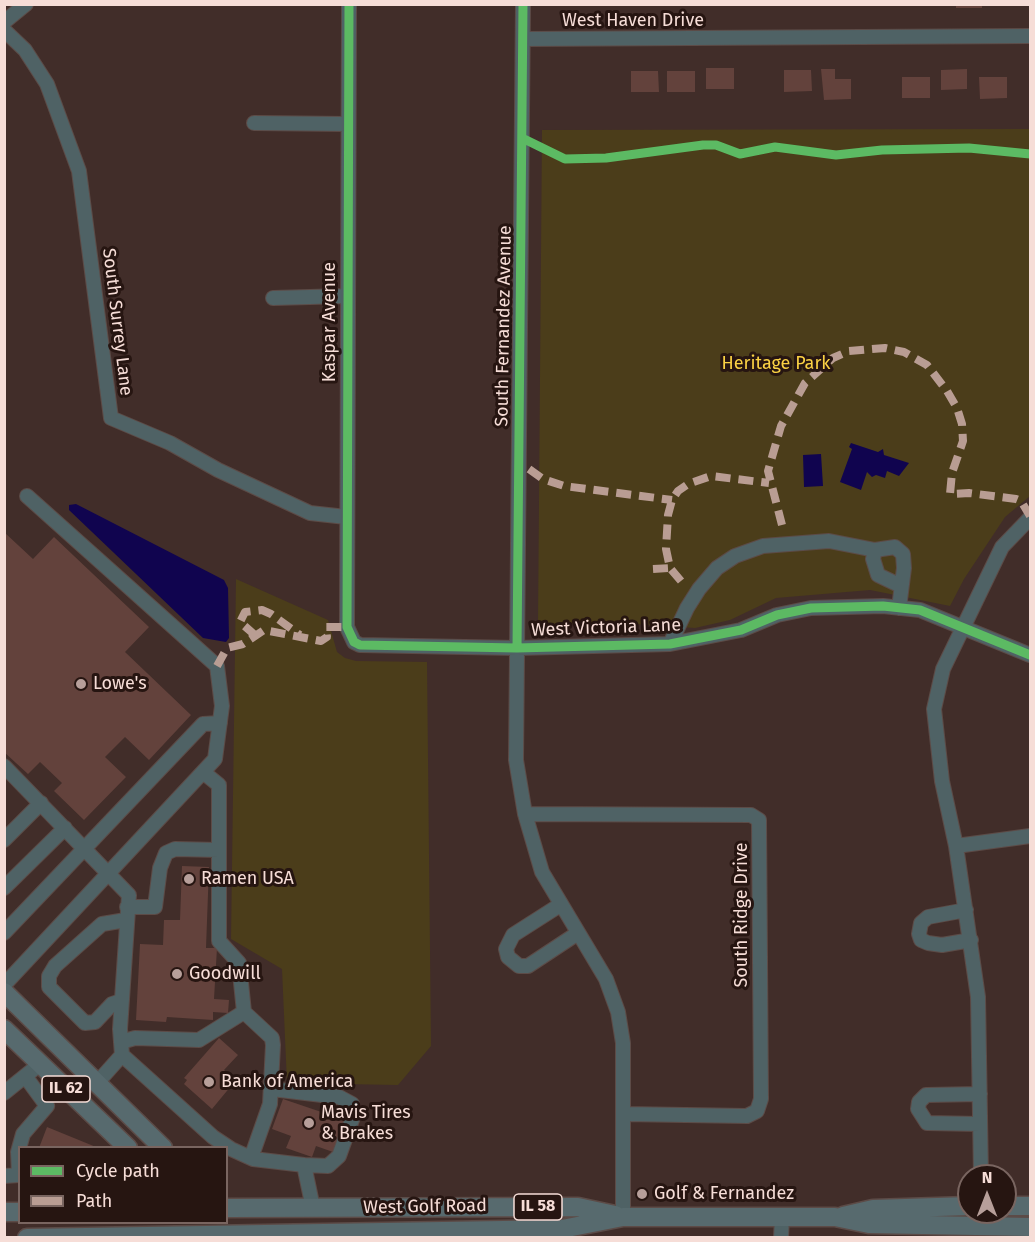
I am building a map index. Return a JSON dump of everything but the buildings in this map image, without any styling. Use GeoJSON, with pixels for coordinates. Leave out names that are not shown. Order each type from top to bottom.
{"type":"FeatureCollection","features":[{"type":"Feature","properties":{"kind":"main road","name":"IL 62"},"geometry":{"type":"LineString","coordinates":[[4,992],[161,1146]]}},
{"type":"Feature","properties":{"kind":"main road","name":"IL 62"},"geometry":{"type":"LineString","coordinates":[[4,1029],[126,1146]]}},
{"type":"Feature","properties":{"kind":"main road","name":"West Golf Road"},"geometry":{"type":"LineString","coordinates":[[835,1217],[873,1209],[957,1206]]}},
{"type":"Feature","properties":{"kind":"main road","name":"West Golf Road"},"geometry":{"type":"LineString","coordinates":[[228,1209],[578,1207],[623,1217]]}},
{"type":"Feature","properties":{"kind":"main road"},"geometry":{"type":"LineString","coordinates":[[228,1211],[251,1235]]}},
{"type":"Feature","properties":{"kind":"main road","name":"West Golf Road"},"geometry":{"type":"LineString","coordinates":[[217,1231],[251,1235],[320,1235],[562,1229],[623,1217],[835,1217],[869,1224],[957,1220]]}},
{"type":"Feature","properties":{"kind":"main road","name":"West Golf Road"},"geometry":{"type":"LineString","coordinates":[[1012,1224],[1030,1227]]}},
{"type":"Feature","properties":{"kind":"main road","name":"IL 58"},"geometry":{"type":"LineString","coordinates":[[27,1238],[217,1231]]}},
{"type":"Feature","properties":{"kind":"street"},"geometry":{"type":"LineString","coordinates":[[4,22],[26,4]]}},
{"type":"Feature","properties":{"kind":"street","name":"Kaspar Avenue"},"geometry":{"type":"LineString","coordinates":[[349,4],[346,517],[347,627],[351,638]]}},
{"type":"Feature","properties":{"kind":"street","name":"South Fernandez Avenue"},"geometry":{"type":"LineString","coordinates":[[523,4],[516,760],[525,814],[542,872],[606,979],[618,1012],[623,1043],[623,1217]]}},
{"type":"Feature","properties":{"kind":"street","name":"South Surrey Lane"},"geometry":{"type":"LineString","coordinates":[[4,30],[25,50],[47,84],[79,171],[111,418],[170,443],[218,470],[310,513],[346,517]]}},
{"type":"Feature","properties":{"kind":"street","name":"West Haven Drive"},"geometry":{"type":"LineString","coordinates":[[523,39],[1030,36]]}},
{"type":"Feature","properties":{"kind":"street"},"geometry":{"type":"LineString","coordinates":[[254,123],[347,124]]}},
{"type":"Feature","properties":{"kind":"street"},"geometry":{"type":"LineString","coordinates":[[273,298],[346,296]]}},
{"type":"Feature","properties":{"kind":"street"},"geometry":{"type":"LineString","coordinates":[[4,986],[215,759],[222,706],[217,666],[27,496]]}},
{"type":"Feature","properties":{"kind":"street"},"geometry":{"type":"LineString","coordinates":[[981,1164],[978,997],[956,846],[942,781],[934,709],[943,669],[1002,546],[1030,518]]}},
{"type":"Feature","properties":{"kind":"street"},"geometry":{"type":"LineString","coordinates":[[670,645],[687,608],[717,568],[735,556],[763,546],[829,541],[875,550],[895,547],[903,554],[899,608]]}},
{"type":"Feature","properties":{"kind":"street"},"geometry":{"type":"LineString","coordinates":[[875,550],[873,559],[878,575],[901,586]]}},
{"type":"Feature","properties":{"kind":"street","name":"West Victoria Lane"},"geometry":{"type":"LineString","coordinates":[[351,638],[360,645],[517,648],[670,645],[741,630],[777,615],[812,608],[899,608],[920,610],[1030,655]]}},
{"type":"Feature","properties":{"kind":"street"},"geometry":{"type":"LineString","coordinates":[[4,933],[203,724],[220,723]]}},
{"type":"Feature","properties":{"kind":"street"},"geometry":{"type":"LineString","coordinates":[[4,766],[10,781],[41,803],[129,895],[122,1001],[122,1048],[213,1137],[251,1158],[277,1164],[328,1166],[339,1156],[353,1117],[352,1104],[339,1097],[272,1089]]}},
{"type":"Feature","properties":{"kind":"street"},"geometry":{"type":"LineString","coordinates":[[203,772],[219,786],[219,940],[239,963],[244,1012],[272,1038],[270,1104],[251,1158]]}},
{"type":"Feature","properties":{"kind":"street"},"geometry":{"type":"LineString","coordinates":[[4,840],[41,803]]}},
{"type":"Feature","properties":{"kind":"street","name":"South Ridge Drive"},"geometry":{"type":"LineString","coordinates":[[525,814],[751,815],[759,820],[760,1099],[757,1111],[747,1116],[624,1114]]}},
{"type":"Feature","properties":{"kind":"street"},"geometry":{"type":"LineString","coordinates":[[4,888],[65,828]]}},
{"type":"Feature","properties":{"kind":"street"},"geometry":{"type":"LineString","coordinates":[[956,846],[1030,836]]}},
{"type":"Feature","properties":{"kind":"street"},"geometry":{"type":"LineString","coordinates":[[122,1001],[112,1005],[95,1022],[85,1023],[49,987],[49,976],[55,966],[102,924],[127,914],[155,907],[160,868],[166,853],[175,849],[219,850]]}},
{"type":"Feature","properties":{"kind":"street"},"geometry":{"type":"LineString","coordinates":[[560,905],[513,935],[506,949],[508,957],[519,966],[528,966],[578,933]]}},
{"type":"Feature","properties":{"kind":"street"},"geometry":{"type":"LineString","coordinates":[[966,910],[928,917],[921,922],[919,934],[921,940],[928,944],[942,945],[971,939]]}},
{"type":"Feature","properties":{"kind":"street"},"geometry":{"type":"LineString","coordinates":[[97,1083],[122,1048],[135,1038],[199,1040],[244,1012]]}},
{"type":"Feature","properties":{"kind":"street"},"geometry":{"type":"LineString","coordinates":[[4,1093],[40,1064]]}},
{"type":"Feature","properties":{"kind":"street"},"geometry":{"type":"LineString","coordinates":[[20,1146],[23,1134],[46,1106],[25,1076]]}},
{"type":"Feature","properties":{"kind":"street"},"geometry":{"type":"LineString","coordinates":[[980,1094],[926,1095],[919,1102],[918,1109],[927,1123],[980,1124]]}},
{"type":"Feature","properties":{"kind":"street"},"geometry":{"type":"LineString","coordinates":[[304,1165],[313,1208]]}},
{"type":"Feature","properties":{"kind":"street"},"geometry":{"type":"LineString","coordinates":[[781,1238],[782,1217]]}},
{"type":"Feature","properties":{"kind":"green space","name":"Heritage Park"},"geometry":{"type":"Polygon","coordinates":[[[1030,129],[1030,496],[1005,517],[964,579],[950,606],[870,590],[776,598],[730,620],[695,628],[635,624],[538,624],[542,130],[1030,129]]]}},
{"type":"Feature","properties":{"kind":"green space"},"geometry":{"type":"Polygon","coordinates":[[[236,579],[328,620],[337,652],[345,658],[356,661],[427,662],[431,1046],[398,1085],[287,1083],[282,969],[231,939],[236,579]]]}},
{"type":"Feature","properties":{"kind":"shaded area"},"geometry":{"type":"Polygon","coordinates":[[[851,443],[878,452],[883,449],[884,455],[909,463],[899,476],[887,471],[885,478],[876,475],[872,477],[867,472],[861,490],[840,482],[852,449],[849,447],[851,443]]]}},
{"type":"Feature","properties":{"kind":"shaded area"},"geometry":{"type":"Polygon","coordinates":[[[821,454],[823,486],[804,487],[803,455],[821,454]]]}},
{"type":"Feature","properties":{"kind":"shaded area"},"geometry":{"type":"Polygon","coordinates":[[[76,504],[224,580],[228,588],[229,638],[226,642],[203,638],[69,510],[69,505],[76,504]]]}},
{"type":"Feature","properties":{"kind":"marked path"},"geometry":{"type":"LineString","coordinates":[[782,525],[768,471],[781,426],[805,383],[833,358],[849,351],[885,348],[904,352],[927,365],[957,408],[962,424],[963,441],[952,473],[950,494],[969,493],[1016,499],[1021,501],[1030,516]]}},
{"type":"Feature","properties":{"kind":"marked path"},"geometry":{"type":"LineString","coordinates":[[529,469],[543,479],[564,486],[672,500]]}},
{"type":"Feature","properties":{"kind":"marked path"},"geometry":{"type":"LineString","coordinates":[[681,581],[670,568],[666,549],[668,515],[672,500],[678,491],[688,484],[711,476],[769,483]]}},
{"type":"Feature","properties":{"kind":"marked path"},"geometry":{"type":"LineString","coordinates":[[653,569],[670,568]]}},
{"type":"Feature","properties":{"kind":"marked path"},"geometry":{"type":"LineString","coordinates":[[256,636],[240,622],[245,612],[262,610],[300,635]]}},
{"type":"Feature","properties":{"kind":"marked path"},"geometry":{"type":"LineString","coordinates":[[217,666],[227,648],[243,644],[264,630],[321,641],[327,637],[326,627],[347,627]]}},
{"type":"Feature","properties":{"kind":"cycle path"},"geometry":{"type":"LineString","coordinates":[[349,4],[347,627],[354,642],[360,645],[517,648],[670,644],[741,630],[777,615],[811,608],[883,606],[920,610],[1030,655]]}},
{"type":"Feature","properties":{"kind":"cycle path"},"geometry":{"type":"LineString","coordinates":[[517,648],[523,4]]}},
{"type":"Feature","properties":{"kind":"cycle path"},"geometry":{"type":"LineString","coordinates":[[522,138],[565,159],[606,158],[703,145],[716,145],[740,154],[775,147],[836,155],[882,150],[969,148],[1030,154]]}},
{"type":"Feature","properties":{"kind":"place","name":"Lowe's"},"geometry":{"type":"Point","coordinates":[81,684]}},
{"type":"Feature","properties":{"kind":"place","name":"Ramen USA"},"geometry":{"type":"Point","coordinates":[189,879]}},
{"type":"Feature","properties":{"kind":"place","name":"Goodwill"},"geometry":{"type":"Point","coordinates":[177,974]}},
{"type":"Feature","properties":{"kind":"place","name":"Bank of America"},"geometry":{"type":"Point","coordinates":[209,1082]}},
{"type":"Feature","properties":{"kind":"place","name":"Mavis Tires & Brakes"},"geometry":{"type":"Point","coordinates":[309,1123]}},
{"type":"Feature","properties":{"kind":"place","name":"Golf & Fernandez"},"geometry":{"type":"Point","coordinates":[642,1194]}}]}
